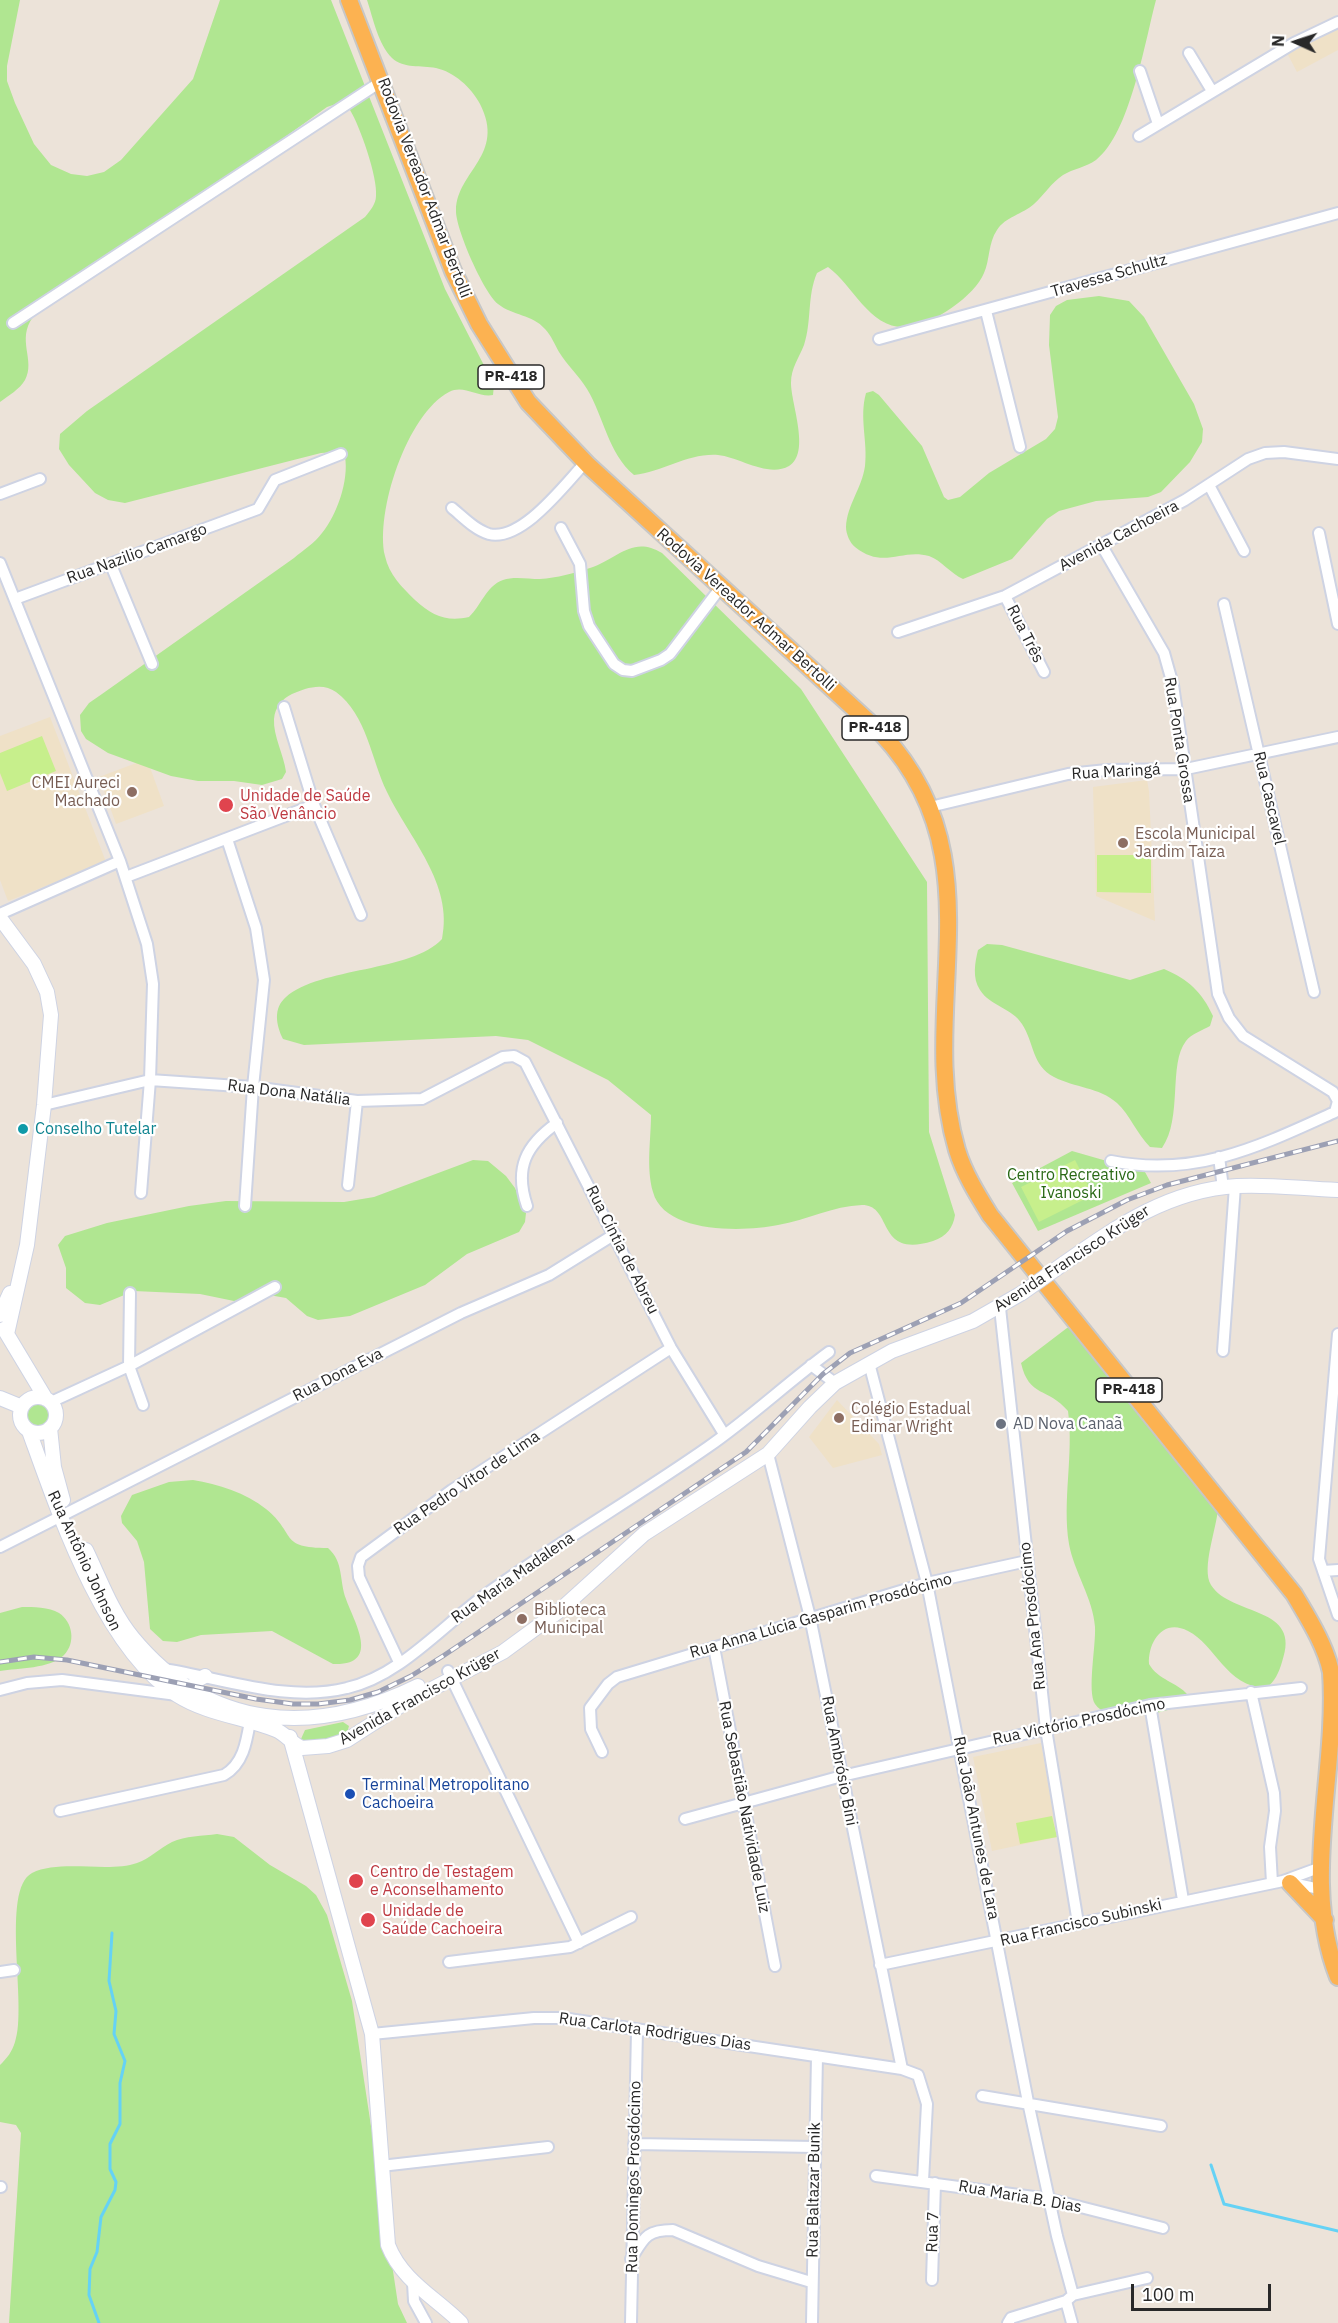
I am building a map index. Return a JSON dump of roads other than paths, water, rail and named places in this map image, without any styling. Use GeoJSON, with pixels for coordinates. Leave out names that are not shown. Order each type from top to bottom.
{"type":"FeatureCollection","features":[{"type":"Feature","properties":{"kind":"highway","name":"Rodovia Vereador Admar Bertolli"},"geometry":{"type":"LineString","coordinates":[[349,0],[453,271],[479,324],[528,402],[585,463],[882,734],[897,751],[930,807],[943,852],[948,886],[949,959],[945,1031],[948,1102],[957,1150],[972,1185],[990,1215],[1294,1594],[1315,1630],[1331,1672],[1338,1734],[1324,1890],[1325,1920],[1338,1977]]}},
{"type":"Feature","properties":{"kind":"highway"},"geometry":{"type":"LineString","coordinates":[[1282,1882],[1325,1920]]}},
{"type":"Feature","properties":{"kind":"main road"},"geometry":{"type":"LineString","coordinates":[[0,918],[34,964],[47,992],[51,1015],[44,1105],[27,1245],[4,1329],[56,1418],[50,1428],[40,1433],[29,1431],[24,1408],[28,1372]]}},
{"type":"Feature","properties":{"kind":"main road","name":"Avenida Francisco Krüger"},"geometry":{"type":"LineString","coordinates":[[162,1674],[212,1701],[280,1732],[304,1748],[328,1746],[354,1735],[498,1645],[517,1641],[559,1611],[644,1534],[768,1454],[835,1383],[869,1363],[999,1308],[1133,1216],[1165,1201],[1197,1191],[1229,1187],[1338,1190]]}},
{"type":"Feature","properties":{"kind":"main road"},"geometry":{"type":"LineString","coordinates":[[0,1315],[20,1272]]}},
{"type":"Feature","properties":{"kind":"main road"},"geometry":{"type":"LineString","coordinates":[[0,1398],[24,1408]]}},
{"type":"Feature","properties":{"kind":"main road"},"geometry":{"type":"LineString","coordinates":[[0,1408],[24,1408],[48,1401]]}},
{"type":"Feature","properties":{"kind":"main road","name":"Rua Antônio Johnson"},"geometry":{"type":"LineString","coordinates":[[50,1428],[54,1467],[65,1515]]}},
{"type":"Feature","properties":{"kind":"main road","name":"Rua Antônio Johnson"},"geometry":{"type":"LineString","coordinates":[[29,1431],[113,1627],[124,1644],[162,1674]]}},
{"type":"Feature","properties":{"kind":"main road","name":"Avenida Francisco Krüger"},"geometry":{"type":"LineString","coordinates":[[162,1674],[177,1695],[210,1710],[251,1718],[300,1719],[348,1712],[450,1675]]}},
{"type":"Feature","properties":{"kind":"main road"},"geometry":{"type":"LineString","coordinates":[[194,1691],[198,1674]]}},
{"type":"Feature","properties":{"kind":"main road"},"geometry":{"type":"LineString","coordinates":[[348,1712],[356,1721],[354,1735]]}},
{"type":"Feature","properties":{"kind":"main road"},"geometry":{"type":"LineString","coordinates":[[300,1719],[291,1730],[297,1768],[372,2034],[388,2245],[394,2259],[413,2283],[440,2302],[461,2323]]}},
{"type":"Feature","properties":{"kind":"main road"},"geometry":{"type":"LineString","coordinates":[[297,1768],[304,1748]]}},
{"type":"Feature","properties":{"kind":"street"},"geometry":{"type":"LineString","coordinates":[[1139,136],[1294,43],[1338,22]]}},
{"type":"Feature","properties":{"kind":"street"},"geometry":{"type":"LineString","coordinates":[[1189,53],[1212,91]]}},
{"type":"Feature","properties":{"kind":"street"},"geometry":{"type":"LineString","coordinates":[[1140,71],[1158,124]]}},
{"type":"Feature","properties":{"kind":"street"},"geometry":{"type":"LineString","coordinates":[[13,323],[382,81]]}},
{"type":"Feature","properties":{"kind":"street","name":"Travessa Schultz"},"geometry":{"type":"LineString","coordinates":[[879,339],[1338,213]]}},
{"type":"Feature","properties":{"kind":"street"},"geometry":{"type":"LineString","coordinates":[[986,311],[1020,447]]}},
{"type":"Feature","properties":{"kind":"street","name":"Avenida Cachoeira"},"geometry":{"type":"LineString","coordinates":[[898,632],[1005,596],[1102,546],[1209,485],[1248,459],[1265,453],[1284,452],[1338,459]]}},
{"type":"Feature","properties":{"kind":"street","name":"Rua Nazilio Camargo"},"geometry":{"type":"LineString","coordinates":[[15,599],[258,509],[275,480],[341,454]]}},
{"type":"Feature","properties":{"kind":"street"},"geometry":{"type":"LineString","coordinates":[[452,508],[477,528],[488,534],[501,536],[516,530],[538,512],[585,463]]}},
{"type":"Feature","properties":{"kind":"street"},"geometry":{"type":"LineString","coordinates":[[0,494],[40,479]]}},
{"type":"Feature","properties":{"kind":"street"},"geometry":{"type":"LineString","coordinates":[[1209,485],[1244,551]]}},
{"type":"Feature","properties":{"kind":"street"},"geometry":{"type":"LineString","coordinates":[[561,528],[580,564],[584,611],[589,626],[614,664],[623,670],[632,671],[661,660],[670,654],[721,587]]}},
{"type":"Feature","properties":{"kind":"street"},"geometry":{"type":"LineString","coordinates":[[1319,533],[1338,624]]}},
{"type":"Feature","properties":{"kind":"street","name":"Rua Ponta Grossa"},"geometry":{"type":"LineString","coordinates":[[1102,546],[1164,653],[1173,685],[1218,994],[1229,1018],[1243,1036],[1336,1103]]}},
{"type":"Feature","properties":{"kind":"street"},"geometry":{"type":"LineString","coordinates":[[0,563],[120,861],[147,944],[153,984],[150,1080],[141,1193]]}},
{"type":"Feature","properties":{"kind":"street"},"geometry":{"type":"LineString","coordinates":[[111,565],[152,664]]}},
{"type":"Feature","properties":{"kind":"street","name":"Rua Três"},"geometry":{"type":"LineString","coordinates":[[1005,596],[1044,672]]}},
{"type":"Feature","properties":{"kind":"street","name":"Rua Cascavel"},"geometry":{"type":"LineString","coordinates":[[1224,604],[1314,992]]}},
{"type":"Feature","properties":{"kind":"street"},"geometry":{"type":"LineString","coordinates":[[284,707],[314,805],[361,915]]}},
{"type":"Feature","properties":{"kind":"street","name":"Rua Maringá"},"geometry":{"type":"LineString","coordinates":[[930,807],[1068,774],[1107,770],[1186,769],[1338,737]]}},
{"type":"Feature","properties":{"kind":"street"},"geometry":{"type":"LineString","coordinates":[[126,877],[314,805]]}},
{"type":"Feature","properties":{"kind":"street"},"geometry":{"type":"LineString","coordinates":[[227,839],[256,928],[264,980],[253,1087],[245,1206]]}},
{"type":"Feature","properties":{"kind":"street"},"geometry":{"type":"LineString","coordinates":[[0,914],[120,861]]}},
{"type":"Feature","properties":{"kind":"street","name":"Rua Dona Natália"},"geometry":{"type":"LineString","coordinates":[[44,1105],[150,1080],[253,1087],[357,1101],[422,1099],[503,1057],[514,1056],[525,1062]]}},
{"type":"Feature","properties":{"kind":"street","name":"Rua Cíntia de Abreu"},"geometry":{"type":"LineString","coordinates":[[525,1062],[615,1234],[671,1348],[724,1434]]}},
{"type":"Feature","properties":{"kind":"street"},"geometry":{"type":"LineString","coordinates":[[348,1185],[357,1101]]}},
{"type":"Feature","properties":{"kind":"street"},"geometry":{"type":"LineString","coordinates":[[1111,1161],[1157,1167],[1191,1164],[1252,1150],[1336,1103]]}},
{"type":"Feature","properties":{"kind":"street"},"geometry":{"type":"LineString","coordinates":[[527,1206],[520,1187],[522,1166],[534,1142],[557,1123]]}},
{"type":"Feature","properties":{"kind":"street"},"geometry":{"type":"LineString","coordinates":[[1220,1157],[1229,1187],[1222,1351]]}},
{"type":"Feature","properties":{"kind":"street","name":"Rua Dona Eva"},"geometry":{"type":"LineString","coordinates":[[0,1547],[460,1313],[549,1275],[615,1234]]}},
{"type":"Feature","properties":{"kind":"street"},"geometry":{"type":"LineString","coordinates":[[48,1401],[129,1366],[276,1287]]}},
{"type":"Feature","properties":{"kind":"street"},"geometry":{"type":"LineString","coordinates":[[130,1293],[129,1366],[143,1405]]}},
{"type":"Feature","properties":{"kind":"street","name":"Rua Ana Prosdócimo"},"geometry":{"type":"LineString","coordinates":[[999,1308],[1046,1729],[1078,1923]]}},
{"type":"Feature","properties":{"kind":"street"},"geometry":{"type":"LineString","coordinates":[[1338,1334],[1319,1559],[1338,1615]]}},
{"type":"Feature","properties":{"kind":"street","name":"Rua Pedro Vitor de Lima"},"geometry":{"type":"LineString","coordinates":[[399,1662],[360,1577],[358,1566],[361,1557],[452,1490],[671,1348]]}},
{"type":"Feature","properties":{"kind":"street","name":"Rua Maria Madalena"},"geometry":{"type":"LineString","coordinates":[[162,1674],[198,1674],[300,1693],[349,1688],[399,1662],[528,1565],[724,1434],[829,1352]]}},
{"type":"Feature","properties":{"kind":"street","name":"Rua João Antunes de Lara"},"geometry":{"type":"LineString","coordinates":[[869,1363],[927,1583],[1028,2102],[1070,2298],[1072,2323]]}},
{"type":"Feature","properties":{"kind":"street"},"geometry":{"type":"LineString","coordinates":[[811,1365],[835,1383]]}},
{"type":"Feature","properties":{"kind":"street","name":"Rua Ambrósio Bini"},"geometry":{"type":"LineString","coordinates":[[768,1454],[810,1617],[902,2069]]}},
{"type":"Feature","properties":{"kind":"street","name":"Rua Anna Lúcia Gasparim Prosdócimo"},"geometry":{"type":"LineString","coordinates":[[602,1752],[591,1729],[590,1708],[608,1684],[617,1677],[927,1583],[1027,1561]]}},
{"type":"Feature","properties":{"kind":"street"},"geometry":{"type":"LineString","coordinates":[[1323,1571],[1338,1570]]}},
{"type":"Feature","properties":{"kind":"street","name":"Rua Sebastião Natividade Luiz"},"geometry":{"type":"LineString","coordinates":[[714,1647],[775,1966]]}},
{"type":"Feature","properties":{"kind":"street"},"geometry":{"type":"LineString","coordinates":[[140,1692],[162,1674]]}},
{"type":"Feature","properties":{"kind":"street"},"geometry":{"type":"LineString","coordinates":[[450,1675],[579,1943]]}},
{"type":"Feature","properties":{"kind":"street"},"geometry":{"type":"LineString","coordinates":[[0,1690],[27,1683],[62,1680],[140,1692],[177,1695]]}},
{"type":"Feature","properties":{"kind":"street","name":"Rua Victório Prosdócimo"},"geometry":{"type":"LineString","coordinates":[[685,1819],[842,1776],[960,1747],[1150,1705],[1301,1688]]}},
{"type":"Feature","properties":{"kind":"street"},"geometry":{"type":"LineString","coordinates":[[1251,1692],[1274,1793],[1275,1810],[1270,1847],[1282,1882]]}},
{"type":"Feature","properties":{"kind":"street"},"geometry":{"type":"LineString","coordinates":[[1150,1705],[1183,1900]]}},
{"type":"Feature","properties":{"kind":"street"},"geometry":{"type":"LineString","coordinates":[[60,1810],[224,1775],[235,1769],[242,1758],[251,1718]]}},
{"type":"Feature","properties":{"kind":"street","name":"Rua Francisco Subinski"},"geometry":{"type":"LineString","coordinates":[[880,1965],[998,1942],[1183,1900],[1282,1882],[1325,1866]]}},
{"type":"Feature","properties":{"kind":"street","name":"Rua Francisco Subinski"},"geometry":{"type":"LineString","coordinates":[[1282,1882],[1324,1890]]}},
{"type":"Feature","properties":{"kind":"street"},"geometry":{"type":"LineString","coordinates":[[449,1962],[570,1947],[631,1917]]}},
{"type":"Feature","properties":{"kind":"street"},"geometry":{"type":"LineString","coordinates":[[0,1972],[14,1970]]}},
{"type":"Feature","properties":{"kind":"street","name":"Rua Carlota Rodrigues Dias"},"geometry":{"type":"LineString","coordinates":[[372,2034],[550,2017],[902,2069]]}},
{"type":"Feature","properties":{"kind":"street","name":"Rua Domingos Prosdócimo"},"geometry":{"type":"LineString","coordinates":[[631,2323],[637,2030]]}},
{"type":"Feature","properties":{"kind":"street","name":"Rua Baltazar Bunik"},"geometry":{"type":"LineString","coordinates":[[812,2323],[817,2056]]}},
{"type":"Feature","properties":{"kind":"street"},"geometry":{"type":"LineString","coordinates":[[902,2069],[918,2075],[927,2104],[923,2181]]}},
{"type":"Feature","properties":{"kind":"street"},"geometry":{"type":"LineString","coordinates":[[982,2096],[1161,2126]]}},
{"type":"Feature","properties":{"kind":"street"},"geometry":{"type":"LineString","coordinates":[[634,2144],[815,2147]]}},
{"type":"Feature","properties":{"kind":"street"},"geometry":{"type":"LineString","coordinates":[[381,2166],[548,2146]]}},
{"type":"Feature","properties":{"kind":"street","name":"Rua Maria B. Dias"},"geometry":{"type":"LineString","coordinates":[[876,2176],[1049,2199],[1163,2228]]}},
{"type":"Feature","properties":{"kind":"street","name":"Rua 7"},"geometry":{"type":"LineString","coordinates":[[932,2280],[934,2183]]}},
{"type":"Feature","properties":{"kind":"street"},"geometry":{"type":"LineString","coordinates":[[631,2259],[646,2236],[658,2230],[673,2230],[758,2266],[811,2282]]}},
{"type":"Feature","properties":{"kind":"street"},"geometry":{"type":"LineString","coordinates":[[1008,2323],[1011,2318],[1070,2298],[1147,2278]]}},
{"type":"Feature","properties":{"kind":"street"},"geometry":{"type":"LineString","coordinates":[[413,2283],[414,2301],[426,2323]]}},
{"type":"Feature","properties":{"kind":"waterway"},"geometry":{"type":"LineString","coordinates":[[99,2323],[89,2295],[90,2269],[97,2252],[101,2217],[115,2190],[116,2182],[110,2169],[110,2144],[120,2124],[120,2083],[125,2061],[114,2034],[116,2011],[109,1981],[112,1933]]}},
{"type":"Feature","properties":{"kind":"waterway"},"geometry":{"type":"LineString","coordinates":[[1211,2165],[1224,2204],[1338,2231]]}},
{"type":"Feature","properties":{"kind":"railway"},"geometry":{"type":"LineString","coordinates":[[0,1662],[34,1657],[67,1660],[256,1699],[293,1704],[350,1700],[378,1692],[411,1676],[443,1656],[746,1452],[823,1374],[850,1353],[961,1303],[1067,1231],[1127,1200],[1167,1185],[1338,1141]]}},
{"type":"Feature","properties":{"kind":"place","name":"CMEI Aureci Machado"},"geometry":{"type":"Point","coordinates":[132,792]}},
{"type":"Feature","properties":{"kind":"place","name":"Unidade de Saúde São Venâncio"},"geometry":{"type":"Point","coordinates":[226,805]}},
{"type":"Feature","properties":{"kind":"place","name":"Escola Municipal Jardim Taiza"},"geometry":{"type":"Point","coordinates":[1123,843]}},
{"type":"Feature","properties":{"kind":"place","name":"Conselho Tutelar"},"geometry":{"type":"Point","coordinates":[23,1129]}},
{"type":"Feature","properties":{"kind":"place","name":"Colégio Estadual Edimar Wright"},"geometry":{"type":"Point","coordinates":[839,1418]}},
{"type":"Feature","properties":{"kind":"place","name":"AD Nova Canaã"},"geometry":{"type":"Point","coordinates":[1001,1424]}},
{"type":"Feature","properties":{"kind":"place","name":"Biblioteca Municipal"},"geometry":{"type":"Point","coordinates":[522,1619]}},
{"type":"Feature","properties":{"kind":"place","name":"Terminal Metropolitano Cachoeira"},"geometry":{"type":"Point","coordinates":[350,1794]}},
{"type":"Feature","properties":{"kind":"place","name":"Centro de Testagem e Aconselhamento"},"geometry":{"type":"Point","coordinates":[356,1881]}},
{"type":"Feature","properties":{"kind":"place","name":"Unidade de Saúde Cachoeira"},"geometry":{"type":"Point","coordinates":[368,1920]}},
{"type":"Feature","properties":{"kind":"park label","name":"Centro Recreativo Ivanoski"},"geometry":{"type":"Point","coordinates":[1071,1184]}}]}
